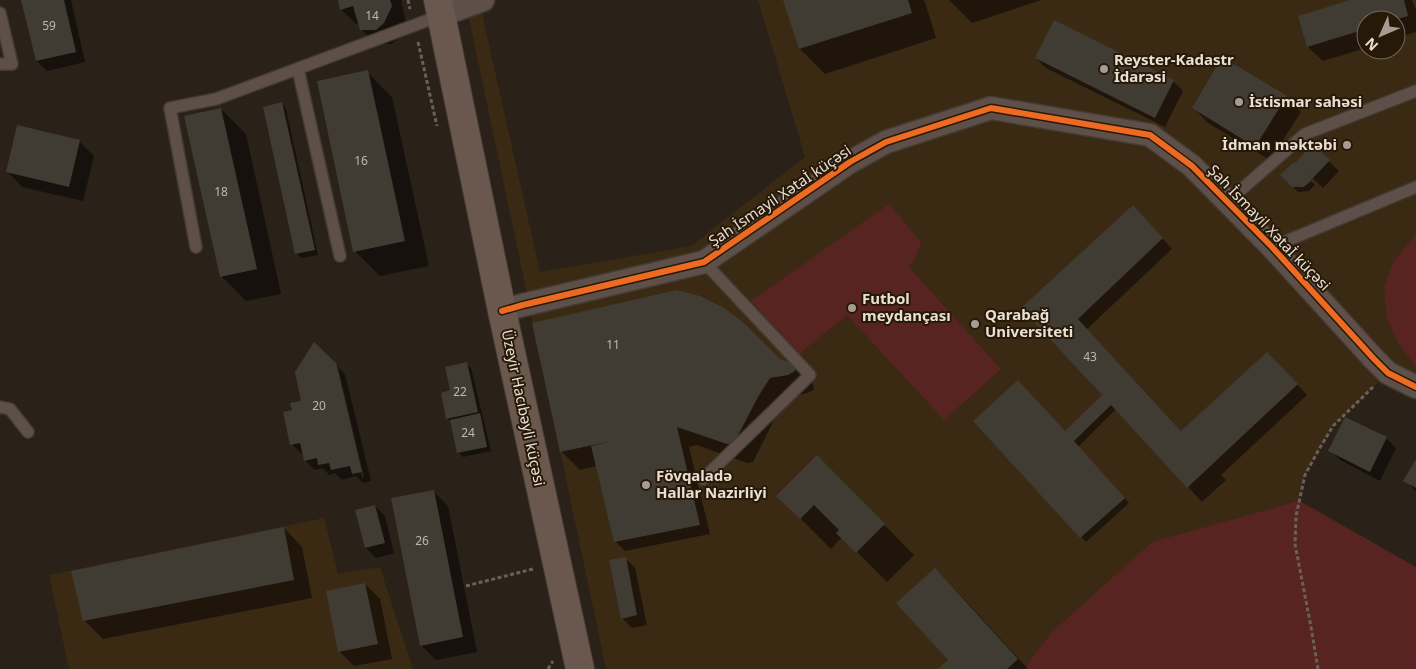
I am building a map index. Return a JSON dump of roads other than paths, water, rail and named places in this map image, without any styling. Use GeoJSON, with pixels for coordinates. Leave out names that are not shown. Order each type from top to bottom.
{"type":"FeatureCollection","features":[{"type":"Feature","properties":{"kind":"main road","name":"Üzeyir Hacıbəyli küçəsi"},"geometry":{"type":"LineString","coordinates":[[440,8],[502,311],[580,669]]}},
{"type":"Feature","properties":{"kind":"street"},"geometry":{"type":"LineString","coordinates":[[440,8],[483,0]]}},
{"type":"Feature","properties":{"kind":"street","name":"Şah İsmayil Xətaİ küçəsi"},"geometry":{"type":"LineString","coordinates":[[502,311],[704,262],[850,162],[886,142],[991,108],[1150,136],[1192,166],[1272,247],[1388,373],[1416,387]]}},
{"type":"Feature","properties":{"kind":"lane"},"geometry":{"type":"LineString","coordinates":[[196,248],[170,108],[216,99],[298,68],[440,8]]}},
{"type":"Feature","properties":{"kind":"lane"},"geometry":{"type":"LineString","coordinates":[[0,13],[12,64],[0,64]]}},
{"type":"Feature","properties":{"kind":"lane"},"geometry":{"type":"LineString","coordinates":[[298,68],[340,256]]}},
{"type":"Feature","properties":{"kind":"lane"},"geometry":{"type":"LineString","coordinates":[[1227,202],[1305,134],[1416,91]]}},
{"type":"Feature","properties":{"kind":"lane"},"geometry":{"type":"LineString","coordinates":[[1272,247],[1416,187]]}},
{"type":"Feature","properties":{"kind":"lane"},"geometry":{"type":"LineString","coordinates":[[703,479],[810,375],[704,262]]}},
{"type":"Feature","properties":{"kind":"lane"},"geometry":{"type":"LineString","coordinates":[[0,407],[10,409],[28,432]]}},
{"type":"Feature","properties":{"kind":"place","name":"Reyster-Kadastr İdarəsi"},"geometry":{"type":"Point","coordinates":[1104,69]}},
{"type":"Feature","properties":{"kind":"place","name":"İstismar sahəsi"},"geometry":{"type":"Point","coordinates":[1239,102]}},
{"type":"Feature","properties":{"kind":"place","name":"İdman məktəbi"},"geometry":{"type":"Point","coordinates":[1347,145]}},
{"type":"Feature","properties":{"kind":"place","name":"Futbol meydançası"},"geometry":{"type":"Point","coordinates":[852,308]}},
{"type":"Feature","properties":{"kind":"place","name":"Qarabağ Universiteti"},"geometry":{"type":"Point","coordinates":[975,324]}},
{"type":"Feature","properties":{"kind":"place","name":"Fövqaladə Hallar Nazirliyi"},"geometry":{"type":"Point","coordinates":[646,485]}}]}
